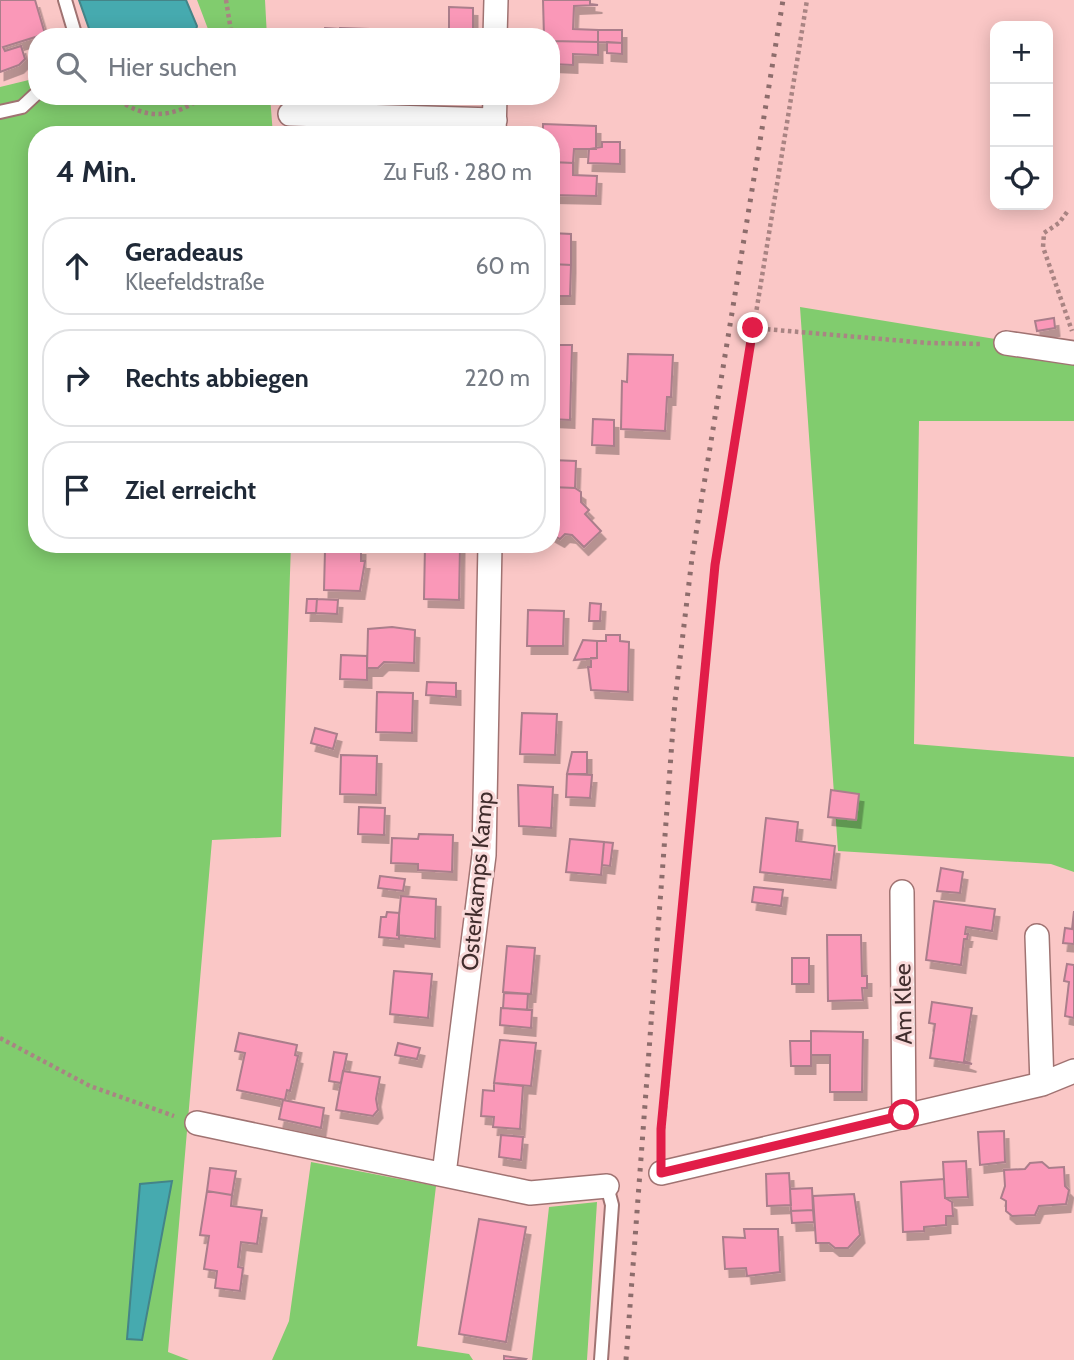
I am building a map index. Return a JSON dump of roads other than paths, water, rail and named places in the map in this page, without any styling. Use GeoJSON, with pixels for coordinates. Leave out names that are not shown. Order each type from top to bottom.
{"type":"FeatureCollection","features":[{"type":"Feature","properties":{"kind":"street"},"geometry":{"type":"LineString","coordinates":[[495,28],[496,0]]}},
{"type":"Feature","properties":{"kind":"street"},"geometry":{"type":"LineString","coordinates":[[494,126],[495,105]]}},
{"type":"Feature","properties":{"kind":"street"},"geometry":{"type":"LineString","coordinates":[[290,114],[478,126]]}},
{"type":"Feature","properties":{"kind":"street"},"geometry":{"type":"LineString","coordinates":[[1006,343],[1074,353]]}},
{"type":"Feature","properties":{"kind":"street","name":"Osterkamps Kamp"},"geometry":{"type":"LineString","coordinates":[[444,1174],[484,855],[490,553]]}},
{"type":"Feature","properties":{"kind":"street","name":"Am Klee"},"geometry":{"type":"LineString","coordinates":[[902,892],[904,1115]]}},
{"type":"Feature","properties":{"kind":"street"},"geometry":{"type":"LineString","coordinates":[[1037,936],[1042,1084]]}},
{"type":"Feature","properties":{"kind":"street"},"geometry":{"type":"LineString","coordinates":[[661,1173],[1042,1084],[1074,1071]]}},
{"type":"Feature","properties":{"kind":"street"},"geometry":{"type":"LineString","coordinates":[[197,1123],[530,1193],[607,1186]]}},
{"type":"Feature","properties":{"kind":"lane"},"geometry":{"type":"LineString","coordinates":[[65,0],[73,28]]}},
{"type":"Feature","properties":{"kind":"lane"},"geometry":{"type":"LineString","coordinates":[[0,112],[23,107],[28,102]]}},
{"type":"Feature","properties":{"kind":"lane"},"geometry":{"type":"LineString","coordinates":[[601,1360],[612,1205],[607,1186]]}},
{"type":"Feature","properties":{"kind":"water"},"geometry":{"type":"Polygon","coordinates":[[[79,0],[186,0],[197,26],[196,28],[89,28],[79,0]]]}},
{"type":"Feature","properties":{"kind":"water"},"geometry":{"type":"Polygon","coordinates":[[[172,1181],[142,1340],[127,1339],[140,1184],[172,1181]]]}},
{"type":"Feature","properties":{"kind":"railway"},"geometry":{"type":"LineString","coordinates":[[626,1360],[675,701],[692,558],[783,0]]}}]}
